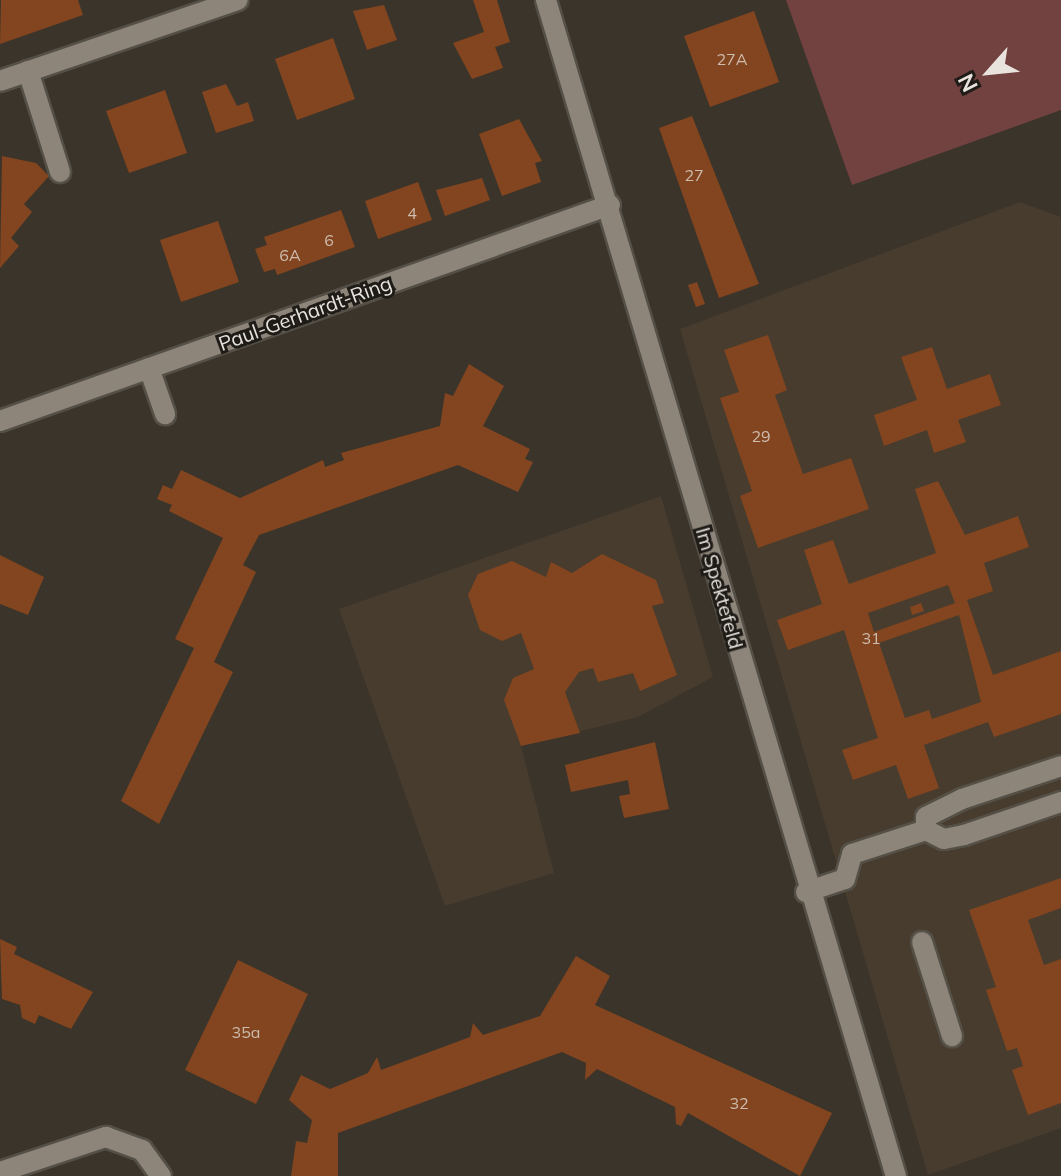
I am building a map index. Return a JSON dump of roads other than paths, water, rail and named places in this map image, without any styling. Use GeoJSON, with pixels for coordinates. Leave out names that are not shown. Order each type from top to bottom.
{"type":"FeatureCollection","features":[{"type":"Feature","properties":{"kind":"street"},"geometry":{"type":"LineString","coordinates":[[0,81],[238,0]]}},
{"type":"Feature","properties":{"kind":"street","name":"Im Spektefeld"},"geometry":{"type":"LineString","coordinates":[[546,0],[610,205],[806,892],[896,1176]]}},
{"type":"Feature","properties":{"kind":"street"},"geometry":{"type":"LineString","coordinates":[[28,71],[60,172]]}},
{"type":"Feature","properties":{"kind":"street","name":"Paul-Gerhardt-Ring"},"geometry":{"type":"LineString","coordinates":[[0,421],[610,205]]}},
{"type":"Feature","properties":{"kind":"street"},"geometry":{"type":"LineString","coordinates":[[149,368],[165,414]]}},
{"type":"Feature","properties":{"kind":"street"},"geometry":{"type":"LineString","coordinates":[[926,830],[926,817],[962,799],[1061,766]]}},
{"type":"Feature","properties":{"kind":"street"},"geometry":{"type":"LineString","coordinates":[[806,892],[845,879],[852,854],[926,830],[944,839],[964,835],[1061,802]]}},
{"type":"Feature","properties":{"kind":"street"},"geometry":{"type":"LineString","coordinates":[[922,942],[952,1036]]}},
{"type":"Feature","properties":{"kind":"street"},"geometry":{"type":"LineString","coordinates":[[0,1172],[106,1137],[142,1150],[161,1176]]}}]}
